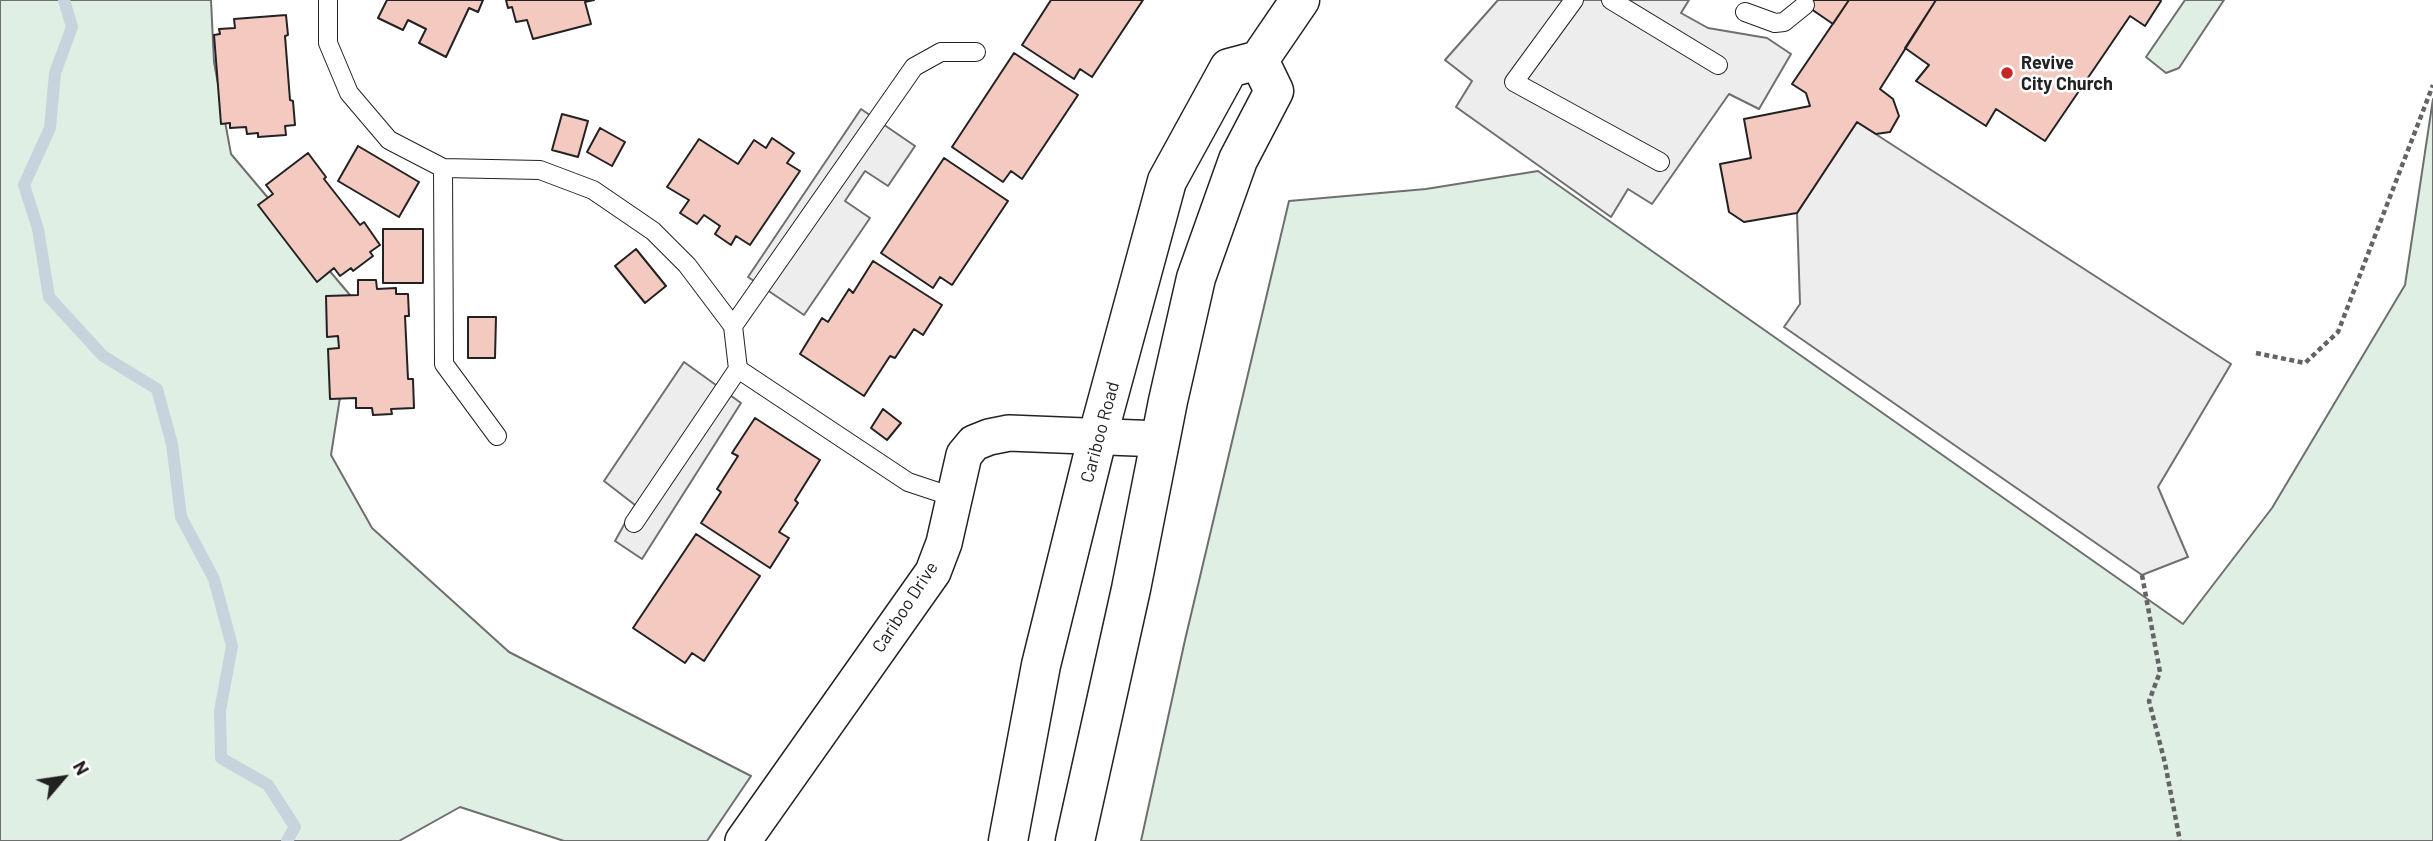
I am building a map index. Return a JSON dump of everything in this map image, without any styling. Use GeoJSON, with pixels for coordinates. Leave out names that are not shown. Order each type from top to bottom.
{"type":"FeatureCollection","features":[{"type":"Feature","properties":{"kind":"street"},"geometry":{"type":"LineString","coordinates":[[1075,841],[1196,278],[1238,160],[1274,91],[1259,60],[1300,0]]}},
{"type":"Feature","properties":{"kind":"street","name":"Cariboo Road"},"geometry":{"type":"LineString","coordinates":[[1008,841],[1041,665],[1098,435],[1167,181],[1229,68],[1259,60]]}},
{"type":"Feature","properties":{"kind":"street","name":"Cariboo Drive"},"geometry":{"type":"LineString","coordinates":[[743,841],[933,572],[944,543],[964,455],[974,443],[1009,433],[1160,439]]}},
{"type":"Feature","properties":{"kind":"lane"},"geometry":{"type":"LineString","coordinates":[[328,0],[328,43],[349,93],[389,141],[443,168],[540,170],[593,190],[653,231],[687,265],[733,326],[738,369],[634,523]]}},
{"type":"Feature","properties":{"kind":"lane"},"geometry":{"type":"LineString","coordinates":[[1574,0],[1514,82],[1660,162]]}},
{"type":"Feature","properties":{"kind":"lane"},"geometry":{"type":"LineString","coordinates":[[1611,0],[1718,65]]}},
{"type":"Feature","properties":{"kind":"lane"},"geometry":{"type":"LineString","coordinates":[[1745,12],[1775,23],[1784,22],[1805,5]]}},
{"type":"Feature","properties":{"kind":"lane"},"geometry":{"type":"LineString","coordinates":[[733,326],[914,67],[941,52],[976,52]]}},
{"type":"Feature","properties":{"kind":"lane"},"geometry":{"type":"LineString","coordinates":[[443,168],[444,365],[497,436]]}},
{"type":"Feature","properties":{"kind":"lane"},"geometry":{"type":"LineString","coordinates":[[738,369],[908,482],[953,497]]}},
{"type":"Feature","properties":{"kind":"path"},"geometry":{"type":"LineString","coordinates":[[2256,354],[2305,363],[2338,332],[2433,85]]}},
{"type":"Feature","properties":{"kind":"path"},"geometry":{"type":"LineString","coordinates":[[2142,575],[2160,671],[2149,701],[2165,763],[2180,841]]}},
{"type":"Feature","properties":{"kind":"green space"},"geometry":{"type":"Polygon","coordinates":[[[0,0],[211,0],[214,62],[231,154],[355,301],[331,455],[372,528],[509,652],[751,776],[707,841],[564,841],[460,807],[399,841],[0,841],[0,0]]]}},
{"type":"Feature","properties":{"kind":"green space"},"geometry":{"type":"Polygon","coordinates":[[[2185,0],[2224,0],[2179,68],[2166,73],[2146,57],[2185,0]]]}},
{"type":"Feature","properties":{"kind":"green space"},"geometry":{"type":"Polygon","coordinates":[[[2433,99],[2433,841],[1141,841],[1185,640],[1289,201],[1426,189],[1538,171],[2183,624],[2272,508],[2405,285],[2433,99]]]}},
{"type":"Feature","properties":{"kind":"shaded area"},"geometry":{"type":"Polygon","coordinates":[[[1498,0],[1689,0],[1681,13],[1708,28],[1767,38],[1791,54],[1759,109],[1729,94],[1652,204],[1628,189],[1611,217],[1456,107],[1472,81],[1445,60],[1498,0]]]}},
{"type":"Feature","properties":{"kind":"shaded area"},"geometry":{"type":"Polygon","coordinates":[[[861,109],[915,146],[888,186],[865,171],[845,201],[870,218],[804,315],[748,277],[861,109]]]}},
{"type":"Feature","properties":{"kind":"shaded area"},"geometry":{"type":"Polygon","coordinates":[[[1857,122],[2231,364],[2158,487],[2188,557],[2142,575],[1784,327],[1800,304],[1797,213],[1857,122]]]}},
{"type":"Feature","properties":{"kind":"shaded area"},"geometry":{"type":"Polygon","coordinates":[[[684,362],[741,403],[642,559],[615,541],[635,505],[604,481],[684,362]]]}},
{"type":"Feature","properties":{"kind":"building"},"geometry":{"type":"Polygon","coordinates":[[[387,0],[483,0],[478,12],[469,8],[446,57],[419,43],[426,29],[408,20],[403,30],[378,18],[387,0]]]}},
{"type":"Feature","properties":{"kind":"building"},"geometry":{"type":"Polygon","coordinates":[[[506,0],[594,0],[585,2],[591,24],[533,39],[527,20],[516,22],[512,7],[508,8],[506,0]]]}},
{"type":"Feature","properties":{"kind":"building"},"geometry":{"type":"Polygon","coordinates":[[[1051,0],[1143,0],[1092,77],[1080,69],[1074,79],[1022,45],[1051,0]]]}},
{"type":"Feature","properties":{"kind":"building"},"geometry":{"type":"Polygon","coordinates":[[[1798,0],[1849,0],[1833,24],[1798,0]]]}},
{"type":"Feature","properties":{"kind":"building"},"geometry":{"type":"Polygon","coordinates":[[[1849,0],[1936,0],[1880,89],[1893,99],[1899,116],[1890,132],[1876,134],[1857,122],[1797,213],[1744,222],[1729,212],[1720,164],[1751,158],[1744,119],[1810,106],[1806,93],[1792,84],[1849,0]]]}},
{"type":"Feature","properties":{"kind":"building","name":"Revive City Church"},"geometry":{"type":"Polygon","coordinates":[[[1936,0],[2161,1],[2145,26],[2130,16],[2045,141],[1996,109],[1986,126],[1916,81],[1929,65],[1905,48],[1936,0]]]}},
{"type":"Feature","properties":{"kind":"building"},"geometry":{"type":"Polygon","coordinates":[[[286,15],[290,100],[293,101],[295,125],[285,126],[286,135],[258,137],[258,133],[247,134],[246,127],[230,128],[230,123],[221,124],[214,35],[220,34],[219,29],[235,28],[234,19],[286,15]]]}},
{"type":"Feature","properties":{"kind":"building"},"geometry":{"type":"Polygon","coordinates":[[[1014,53],[1078,95],[1022,179],[1011,171],[1003,182],[952,147],[1014,53]]]}},
{"type":"Feature","properties":{"kind":"building"},"geometry":{"type":"Polygon","coordinates":[[[562,114],[588,121],[578,157],[552,150],[562,114]]]}},
{"type":"Feature","properties":{"kind":"building"},"geometry":{"type":"Polygon","coordinates":[[[600,128],[625,142],[612,166],[587,152],[600,128]]]}},
{"type":"Feature","properties":{"kind":"building"},"geometry":{"type":"Polygon","coordinates":[[[772,138],[794,153],[787,163],[800,171],[750,245],[736,236],[731,245],[715,234],[720,226],[704,215],[697,224],[680,213],[689,200],[667,187],[699,139],[738,164],[754,140],[766,148],[772,138]]]}},
{"type":"Feature","properties":{"kind":"building"},"geometry":{"type":"Polygon","coordinates":[[[358,146],[419,182],[399,217],[338,181],[358,146]]]}},
{"type":"Feature","properties":{"kind":"building"},"geometry":{"type":"Polygon","coordinates":[[[308,153],[326,177],[324,179],[360,225],[364,222],[380,245],[370,252],[373,256],[353,271],[351,268],[340,276],[334,268],[317,282],[258,205],[273,194],[266,185],[308,153]]]}},
{"type":"Feature","properties":{"kind":"building"},"geometry":{"type":"Polygon","coordinates":[[[944,158],[1008,201],[952,285],[940,277],[933,288],[881,253],[944,158]]]}},
{"type":"Feature","properties":{"kind":"building"},"geometry":{"type":"Polygon","coordinates":[[[383,229],[423,229],[423,283],[383,283],[383,229]]]}},
{"type":"Feature","properties":{"kind":"building"},"geometry":{"type":"Polygon","coordinates":[[[636,249],[666,286],[645,303],[615,266],[636,249]]]}},
{"type":"Feature","properties":{"kind":"building"},"geometry":{"type":"Polygon","coordinates":[[[873,261],[942,305],[923,335],[914,329],[895,358],[890,356],[864,396],[800,354],[822,318],[828,322],[849,289],[853,293],[873,261]]]}},
{"type":"Feature","properties":{"kind":"building"},"geometry":{"type":"Polygon","coordinates":[[[358,280],[376,280],[377,289],[396,288],[396,294],[408,294],[409,316],[405,316],[408,379],[413,379],[414,408],[391,409],[392,414],[373,415],[372,408],[356,408],[356,398],[330,399],[328,349],[339,348],[338,336],[327,337],[326,296],[358,295],[358,280]]]}},
{"type":"Feature","properties":{"kind":"building"},"geometry":{"type":"Polygon","coordinates":[[[468,317],[496,317],[495,358],[468,358],[468,317]]]}},
{"type":"Feature","properties":{"kind":"building"},"geometry":{"type":"Polygon","coordinates":[[[883,409],[901,423],[887,440],[871,428],[883,409]]]}},
{"type":"Feature","properties":{"kind":"building"},"geometry":{"type":"Polygon","coordinates":[[[755,418],[820,460],[795,500],[798,503],[779,532],[789,538],[770,568],[701,523],[721,492],[717,489],[738,456],[732,453],[755,418]]]}},
{"type":"Feature","properties":{"kind":"building"},"geometry":{"type":"Polygon","coordinates":[[[696,534],[760,576],[704,661],[692,653],[685,663],[633,628],[696,534]]]}},
{"type":"Feature","properties":{"kind":"waterway"},"geometry":{"type":"LineString","coordinates":[[64,0],[72,27],[55,73],[50,128],[24,185],[38,229],[49,297],[103,356],[157,389],[172,444],[181,517],[214,579],[232,646],[220,711],[221,758],[268,785],[295,827],[287,841]]}},
{"type":"Feature","properties":{"kind":"place","name":"Revive City Church"},"geometry":{"type":"Point","coordinates":[2007,73]}}]}
